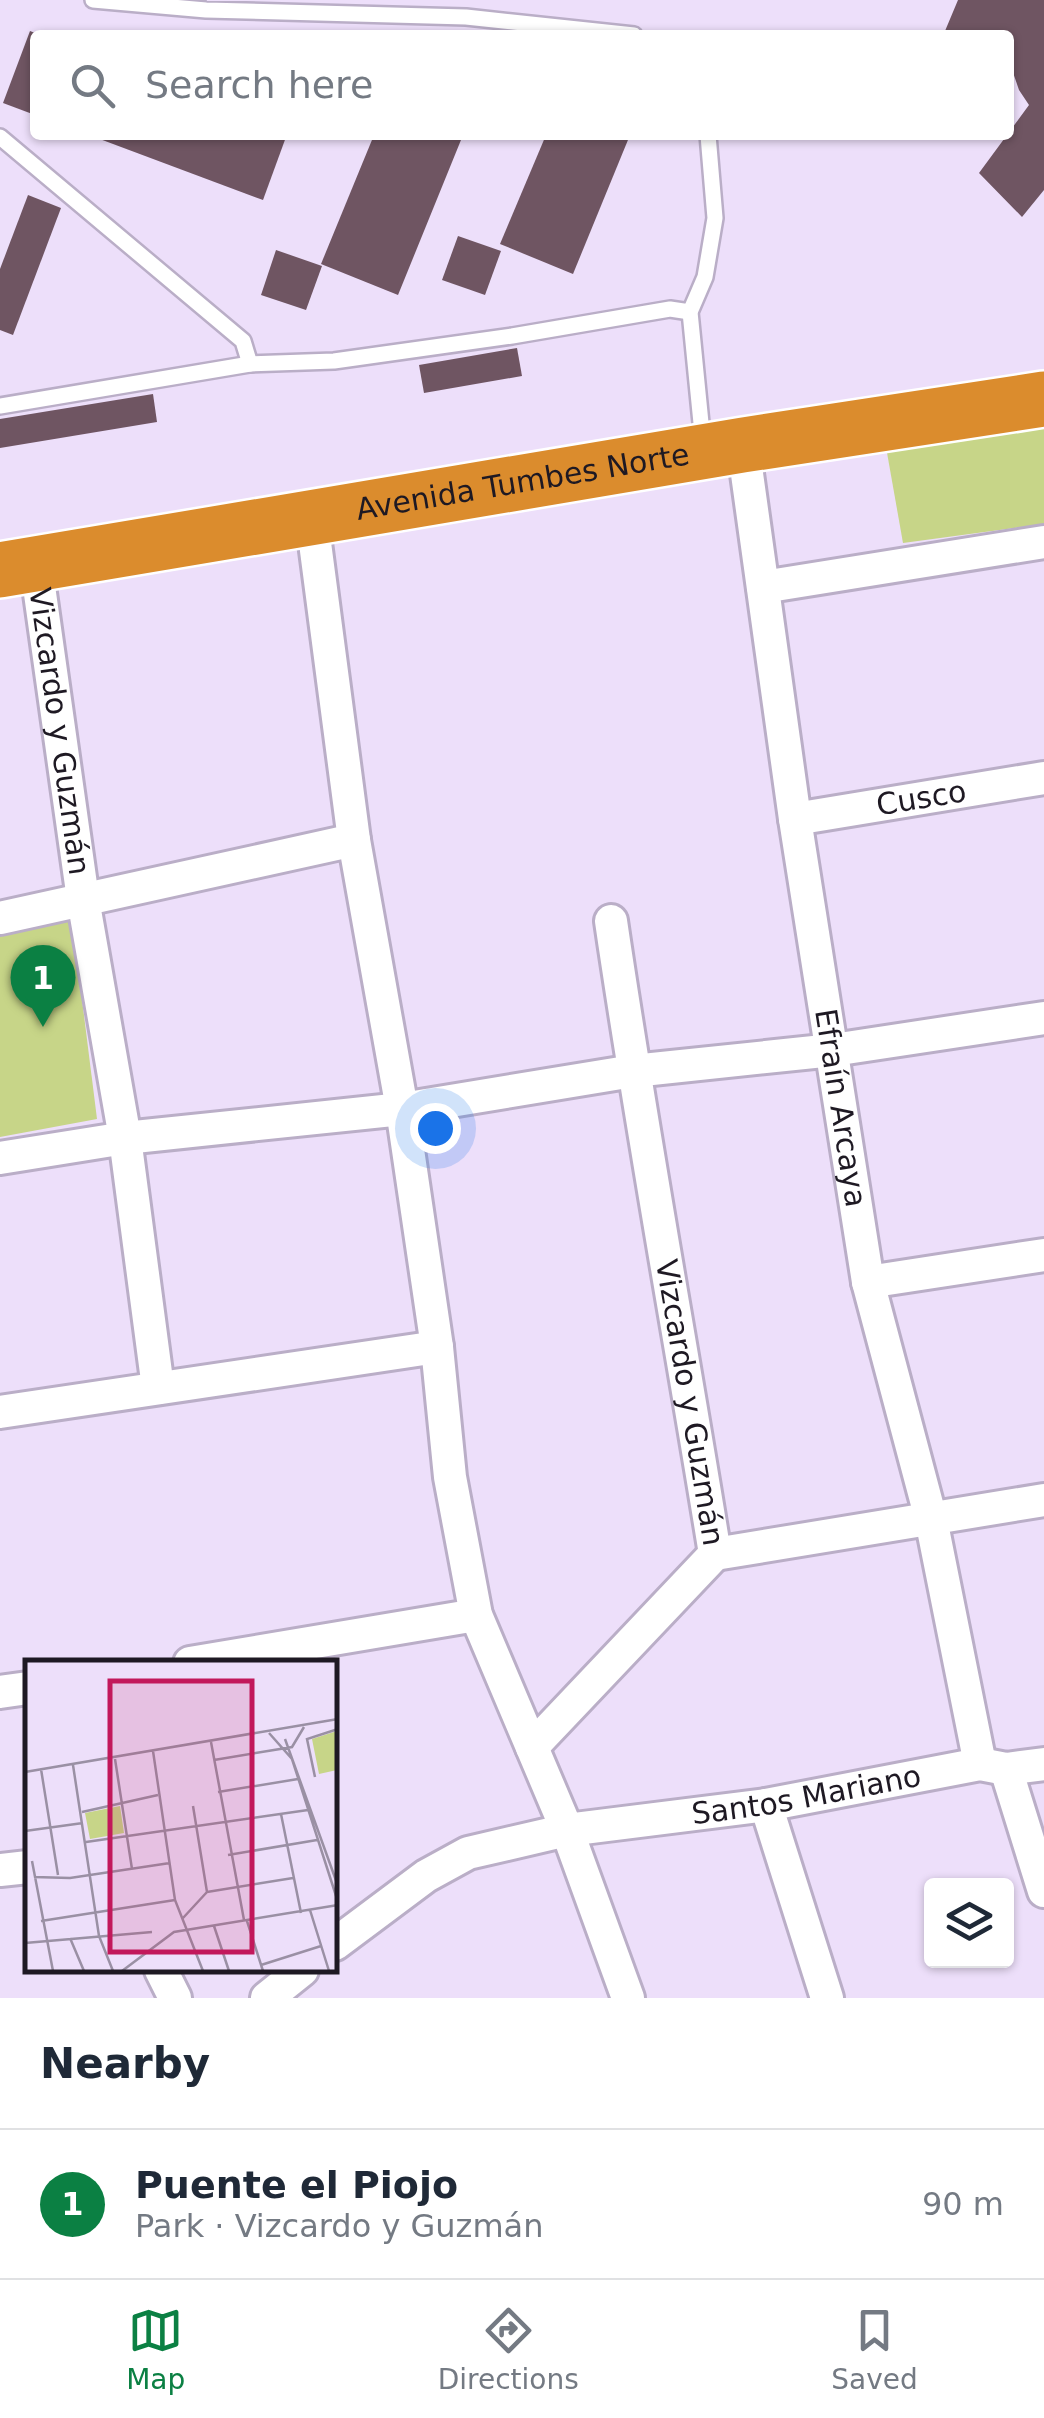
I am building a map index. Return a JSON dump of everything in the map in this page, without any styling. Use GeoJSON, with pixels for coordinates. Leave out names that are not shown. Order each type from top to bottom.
{"type":"FeatureCollection","features":[{"type":"Feature","properties":{"kind":"highway","name":"Avenida Tumbes Norte"},"geometry":{"type":"LineString","coordinates":[[12,556],[312,520],[722,434],[1044,372]]}},
{"type":"Feature","properties":{"kind":"highway","name":"Avenida Tumbes Norte"},"geometry":{"type":"LineString","coordinates":[[12,556],[722,434],[1044,399]]}},
{"type":"Feature","properties":{"kind":"street","name":"Efraín Arcaya"},"geometry":{"type":"LineString","coordinates":[[722,434],[763,587],[868,1282],[993,1767],[1044,1891]]}},
{"type":"Feature","properties":{"kind":"street"},"geometry":{"type":"LineString","coordinates":[[312,520],[354,840],[402,1109],[450,1477],[476,1615],[568,1830],[628,1998]]}},
{"type":"Feature","properties":{"kind":"street"},"geometry":{"type":"LineString","coordinates":[[763,587],[1044,542]]}},
{"type":"Feature","properties":{"kind":"street","name":"Vizcardo y Guzmán"},"geometry":{"type":"LineString","coordinates":[[12,556],[83,899],[125,1138],[158,1388]]}},
{"type":"Feature","properties":{"kind":"street","name":"Cusco"},"geometry":{"type":"LineString","coordinates":[[796,819],[1044,778]]}},
{"type":"Feature","properties":{"kind":"street","name":"Vizcardo y Guzmán"},"geometry":{"type":"LineString","coordinates":[[0,918],[354,840]]}},
{"type":"Feature","properties":{"kind":"street","name":"Vizcardo y Guzmán"},"geometry":{"type":"LineString","coordinates":[[611,922],[714,1554],[1044,1500]]}},
{"type":"Feature","properties":{"kind":"street"},"geometry":{"type":"LineString","coordinates":[[0,1158],[125,1138],[402,1109],[633,1071],[833,1050],[1044,1018]]}},
{"type":"Feature","properties":{"kind":"street"},"geometry":{"type":"LineString","coordinates":[[868,1282],[1044,1255]]}},
{"type":"Feature","properties":{"kind":"street"},"geometry":{"type":"LineString","coordinates":[[0,1412],[436,1347]]}},
{"type":"Feature","properties":{"kind":"street"},"geometry":{"type":"LineString","coordinates":[[532,1746],[714,1554]]}},
{"type":"Feature","properties":{"kind":"street"},"geometry":{"type":"LineString","coordinates":[[208,1660],[476,1615]]}},
{"type":"Feature","properties":{"kind":"street"},"geometry":{"type":"LineString","coordinates":[[0,1692],[25,1688]]}},
{"type":"Feature","properties":{"kind":"street","name":"Santos Mariano"},"geometry":{"type":"LineString","coordinates":[[338,1942],[426,1876],[468,1853],[568,1830],[766,1805],[993,1767],[1044,1764]]}},
{"type":"Feature","properties":{"kind":"street"},"geometry":{"type":"LineString","coordinates":[[766,1805],[827,1998]]}},
{"type":"Feature","properties":{"kind":"street"},"geometry":{"type":"LineString","coordinates":[[0,1870],[25,1867]]}},
{"type":"Feature","properties":{"kind":"street"},"geometry":{"type":"LineString","coordinates":[[162,1973],[175,1998]]}},
{"type":"Feature","properties":{"kind":"street"},"geometry":{"type":"LineString","coordinates":[[267,1998],[298,1973]]}},
{"type":"Feature","properties":{"kind":"lane"},"geometry":{"type":"LineString","coordinates":[[94,0],[450,16],[586,30]]}},
{"type":"Feature","properties":{"kind":"lane"},"geometry":{"type":"LineString","coordinates":[[0,137],[243,342],[250,364]]}},
{"type":"Feature","properties":{"kind":"lane"},"geometry":{"type":"LineString","coordinates":[[708,140],[715,218],[705,277],[690,312],[722,434]]}},
{"type":"Feature","properties":{"kind":"lane"},"geometry":{"type":"LineString","coordinates":[[0,406],[250,364],[334,361],[670,309],[690,312]]}},
{"type":"Feature","properties":{"kind":"green space"},"geometry":{"type":"Polygon","coordinates":[[[1044,426],[1044,524],[903,543],[886,447],[1044,426]]]}},
{"type":"Feature","properties":{"kind":"green space"},"geometry":{"type":"Polygon","coordinates":[[[72,920],[97,1119],[0,1137],[0,936],[72,920]]]}},
{"type":"Feature","properties":{"kind":"building"},"geometry":{"type":"Polygon","coordinates":[[[958,0],[1044,0],[1044,190],[1022,217],[979,173],[1003,140],[1014,140],[1014,125],[1029,105],[1014,76],[1014,30],[945,30],[958,0]]]}},
{"type":"Feature","properties":{"kind":"building"},"geometry":{"type":"Polygon","coordinates":[[[30,31],[30,113],[3,103],[30,31]]]}},
{"type":"Feature","properties":{"kind":"building"},"geometry":{"type":"Polygon","coordinates":[[[102,140],[285,140],[263,200],[102,140]]]}},
{"type":"Feature","properties":{"kind":"building"},"geometry":{"type":"Polygon","coordinates":[[[372,140],[461,140],[398,295],[321,264],[372,140]]]}},
{"type":"Feature","properties":{"kind":"building"},"geometry":{"type":"Polygon","coordinates":[[[544,140],[628,140],[573,274],[500,244],[544,140]]]}},
{"type":"Feature","properties":{"kind":"building"},"geometry":{"type":"Polygon","coordinates":[[[28,195],[61,208],[13,335],[0,330],[0,269],[28,195]]]}},
{"type":"Feature","properties":{"kind":"building"},"geometry":{"type":"Polygon","coordinates":[[[458,236],[501,251],[485,295],[442,280],[458,236]]]}},
{"type":"Feature","properties":{"kind":"building"},"geometry":{"type":"Polygon","coordinates":[[[276,250],[322,266],[306,310],[261,295],[276,250]]]}},
{"type":"Feature","properties":{"kind":"building"},"geometry":{"type":"Polygon","coordinates":[[[517,348],[522,376],[424,393],[419,365],[517,348]]]}},
{"type":"Feature","properties":{"kind":"building"},"geometry":{"type":"Polygon","coordinates":[[[153,394],[157,422],[0,448],[0,419],[153,394]]]}},
{"type":"Feature","properties":{"kind":"place","name":"Puente el Piojo"},"geometry":{"type":"Point","coordinates":[43,1027]}}]}
